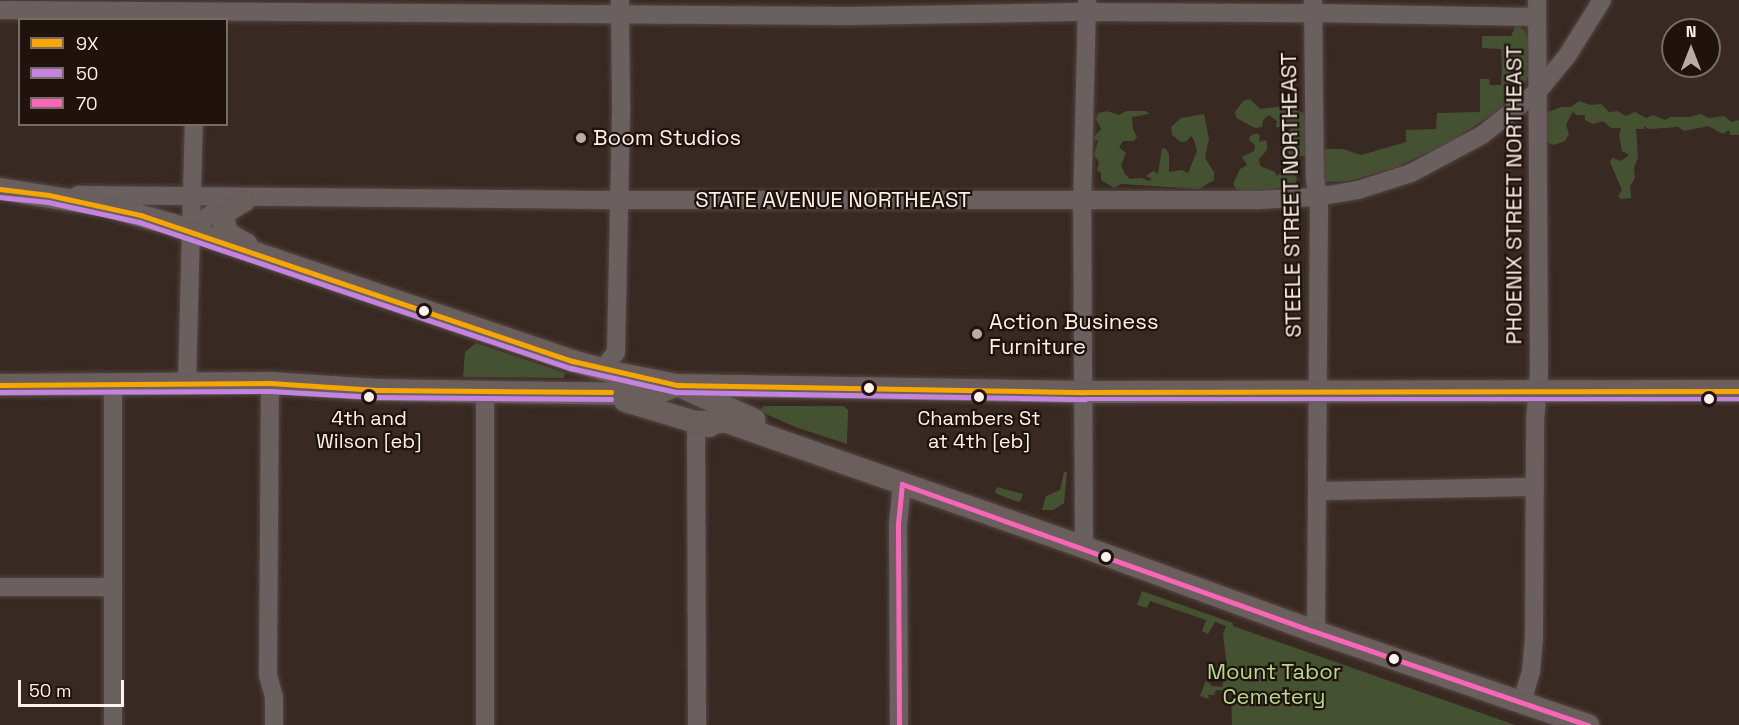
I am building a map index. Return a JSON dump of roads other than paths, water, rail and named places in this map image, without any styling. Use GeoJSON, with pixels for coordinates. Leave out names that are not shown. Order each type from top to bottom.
{"type":"FeatureCollection","features":[{"type":"Feature","properties":{"kind":"main road","name":"STATE AVENUE NORTHEAST"},"geometry":{"type":"LineString","coordinates":[[0,189],[49,195]]}},
{"type":"Feature","properties":{"kind":"main road"},"geometry":{"type":"LineString","coordinates":[[49,195],[106,206],[190,230],[602,370],[677,385],[1085,392],[1739,391]]}},
{"type":"Feature","properties":{"kind":"main road"},"geometry":{"type":"LineString","coordinates":[[244,201],[224,214],[223,226],[228,234],[277,260]]}},
{"type":"Feature","properties":{"kind":"main road"},"geometry":{"type":"LineString","coordinates":[[485,390],[588,382],[602,370]]}},
{"type":"Feature","properties":{"kind":"main road"},"geometry":{"type":"LineString","coordinates":[[0,384],[270,383],[377,390],[590,391],[650,394],[677,385],[768,426],[793,446]]}},
{"type":"Feature","properties":{"kind":"main road"},"geometry":{"type":"LineString","coordinates":[[590,391],[696,422],[720,421],[1084,547],[1316,632],[1588,725]]}},
{"type":"Feature","properties":{"kind":"street","name":"STATE AVENUE NORTHEAST"},"geometry":{"type":"LineString","coordinates":[[190,230],[221,207],[244,201],[349,199],[1258,200],[1317,197],[1373,186],[1429,165],[1482,135],[1539,90],[1574,46],[1602,0]]}},
{"type":"Feature","properties":{"kind":"street"},"geometry":{"type":"LineString","coordinates":[[1084,547],[1083,200],[1087,6]]}},
{"type":"Feature","properties":{"kind":"street"},"geometry":{"type":"LineString","coordinates":[[0,10],[1087,6],[1537,9]]}},
{"type":"Feature","properties":{"kind":"street"},"geometry":{"type":"LineString","coordinates":[[602,370],[616,352],[621,105],[620,7]]}},
{"type":"Feature","properties":{"kind":"street","name":"STEELE STREET NORTHEAST"},"geometry":{"type":"LineString","coordinates":[[1313,7],[1317,197],[1316,632]]}},
{"type":"Feature","properties":{"kind":"street","name":"PHOENIX STREET NORTHEAST"},"geometry":{"type":"LineString","coordinates":[[1522,701],[1533,656],[1534,421],[1538,390],[1537,9]]}},
{"type":"Feature","properties":{"kind":"street"},"geometry":{"type":"LineString","coordinates":[[187,383],[194,126]]}},
{"type":"Feature","properties":{"kind":"street","name":"STATE AVENUE NORTHEAST"},"geometry":{"type":"LineString","coordinates":[[49,195],[303,195],[349,199]]}},
{"type":"Feature","properties":{"kind":"street"},"geometry":{"type":"LineString","coordinates":[[270,383],[268,675],[274,697],[274,725]]}},
{"type":"Feature","properties":{"kind":"street"},"geometry":{"type":"LineString","coordinates":[[113,385],[113,725]]}},
{"type":"Feature","properties":{"kind":"street"},"geometry":{"type":"LineString","coordinates":[[485,390],[485,725]]}},
{"type":"Feature","properties":{"kind":"street"},"geometry":{"type":"LineString","coordinates":[[696,422],[697,725]]}},
{"type":"Feature","properties":{"kind":"street"},"geometry":{"type":"LineString","coordinates":[[899,725],[898,524],[902,484]]}},
{"type":"Feature","properties":{"kind":"street"},"geometry":{"type":"LineString","coordinates":[[1317,491],[1535,487]]}},
{"type":"Feature","properties":{"kind":"street"},"geometry":{"type":"LineString","coordinates":[[0,587],[112,587]]}},
{"type":"Feature","properties":{"kind":"place","name":"Boom Studios"},"geometry":{"type":"Point","coordinates":[581,138]}},
{"type":"Feature","properties":{"kind":"place","name":"Action Business Furniture"},"geometry":{"type":"Point","coordinates":[977,334]}},
{"type":"Feature","properties":{"kind":"place","name":"4th and Wilson [eb]"},"geometry":{"type":"Point","coordinates":[369,397]}},
{"type":"Feature","properties":{"kind":"place","name":"Chambers St at 4th [eb]"},"geometry":{"type":"Point","coordinates":[979,397]}},
{"type":"Feature","properties":{"kind":"park label","name":"Mount Tabor Cemetery"},"geometry":{"type":"Point","coordinates":[1274,684]}}]}
